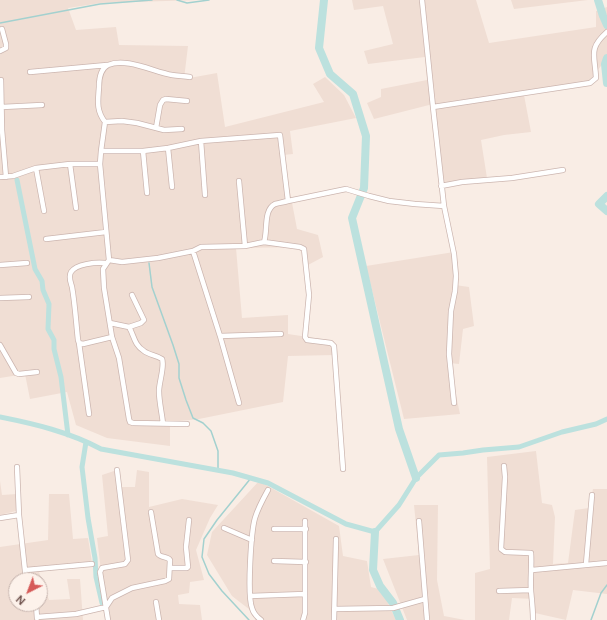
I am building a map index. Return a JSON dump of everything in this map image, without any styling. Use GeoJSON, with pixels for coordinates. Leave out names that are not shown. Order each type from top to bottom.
{"type":"FeatureCollection","features":[{"type":"Feature","properties":{"kind":"street"},"geometry":{"type":"LineString","coordinates":[[422,0],[441,186],[454,254],[456,276],[451,311],[449,354],[454,403]]}},
{"type":"Feature","properties":{"kind":"street"},"geometry":{"type":"LineString","coordinates":[[0,51],[6,48],[2,29]]}},
{"type":"Feature","properties":{"kind":"street"},"geometry":{"type":"LineString","coordinates":[[433,107],[590,83],[596,78],[594,52],[596,43],[607,32]]}},
{"type":"Feature","properties":{"kind":"street"},"geometry":{"type":"LineString","coordinates":[[30,72],[116,63],[135,65],[171,75],[190,77]]}},
{"type":"Feature","properties":{"kind":"street"},"geometry":{"type":"LineString","coordinates":[[107,65],[102,70],[100,75],[98,104],[99,115],[105,122],[100,164],[107,262],[103,269],[112,337],[119,358],[130,422],[187,424]]}},
{"type":"Feature","properties":{"kind":"street"},"geometry":{"type":"LineString","coordinates":[[1,80],[3,177],[36,168],[70,164],[100,164]]}},
{"type":"Feature","properties":{"kind":"street"},"geometry":{"type":"LineString","coordinates":[[156,128],[161,102],[163,100],[187,101]]}},
{"type":"Feature","properties":{"kind":"street"},"geometry":{"type":"LineString","coordinates":[[2,107],[42,105]]}},
{"type":"Feature","properties":{"kind":"street"},"geometry":{"type":"LineString","coordinates":[[105,122],[122,121],[137,123],[164,130],[182,129]]}},
{"type":"Feature","properties":{"kind":"street"},"geometry":{"type":"LineString","coordinates":[[101,151],[143,151],[168,148],[201,141],[280,135],[288,201]]}},
{"type":"Feature","properties":{"kind":"street"},"geometry":{"type":"LineString","coordinates":[[201,141],[205,194]]}},
{"type":"Feature","properties":{"kind":"street"},"geometry":{"type":"LineString","coordinates":[[168,148],[172,187]]}},
{"type":"Feature","properties":{"kind":"street"},"geometry":{"type":"LineString","coordinates":[[143,151],[147,193]]}},
{"type":"Feature","properties":{"kind":"street"},"geometry":{"type":"LineString","coordinates":[[70,164],[76,208]]}},
{"type":"Feature","properties":{"kind":"street"},"geometry":{"type":"LineString","coordinates":[[36,168],[44,211]]}},
{"type":"Feature","properties":{"kind":"street"},"geometry":{"type":"LineString","coordinates":[[441,186],[462,182],[512,178],[563,170]]}},
{"type":"Feature","properties":{"kind":"street"},"geometry":{"type":"LineString","coordinates":[[239,181],[245,246]]}},
{"type":"Feature","properties":{"kind":"street"},"geometry":{"type":"LineString","coordinates":[[264,242],[267,235],[269,209],[275,204],[346,189],[389,201],[444,206]]}},
{"type":"Feature","properties":{"kind":"street"},"geometry":{"type":"LineString","coordinates":[[46,239],[106,232]]}},
{"type":"Feature","properties":{"kind":"street"},"geometry":{"type":"LineString","coordinates":[[89,414],[73,294],[69,277],[71,271],[78,267],[98,262],[122,262],[158,258],[193,251],[202,247],[245,246],[264,242],[300,247],[304,249],[309,295],[305,337],[307,340],[332,343],[334,346],[343,469]]}},
{"type":"Feature","properties":{"kind":"street"},"geometry":{"type":"LineString","coordinates":[[193,251],[220,336],[239,404]]}},
{"type":"Feature","properties":{"kind":"street"},"geometry":{"type":"LineString","coordinates":[[0,265],[26,263]]}},
{"type":"Feature","properties":{"kind":"street"},"geometry":{"type":"LineString","coordinates":[[110,323],[129,326],[141,323],[144,320],[132,295]]}},
{"type":"Feature","properties":{"kind":"street"},"geometry":{"type":"LineString","coordinates":[[0,298],[29,297]]}},
{"type":"Feature","properties":{"kind":"street"},"geometry":{"type":"LineString","coordinates":[[129,326],[133,333],[134,341],[139,347],[144,351],[159,357],[164,363],[159,391],[163,424]]}},
{"type":"Feature","properties":{"kind":"street"},"geometry":{"type":"LineString","coordinates":[[220,336],[280,334]]}},
{"type":"Feature","properties":{"kind":"street"},"geometry":{"type":"LineString","coordinates":[[80,343],[83,344],[112,337]]}},
{"type":"Feature","properties":{"kind":"street"},"geometry":{"type":"LineString","coordinates":[[0,345],[16,372],[19,374],[37,372]]}},
{"type":"Feature","properties":{"kind":"street"},"geometry":{"type":"LineString","coordinates":[[504,466],[505,477],[501,549],[505,552],[531,553],[533,620]]}},
{"type":"Feature","properties":{"kind":"street"},"geometry":{"type":"LineString","coordinates":[[17,467],[19,516],[26,570],[92,564]]}},
{"type":"Feature","properties":{"kind":"street"},"geometry":{"type":"LineString","coordinates":[[108,620],[100,570],[126,564],[128,560],[117,470]]}},
{"type":"Feature","properties":{"kind":"street"},"geometry":{"type":"LineString","coordinates":[[261,620],[252,607],[250,596],[252,540],[255,519],[260,503],[268,490]]}},
{"type":"Feature","properties":{"kind":"street"},"geometry":{"type":"LineString","coordinates":[[586,564],[592,495]]}},
{"type":"Feature","properties":{"kind":"street"},"geometry":{"type":"LineString","coordinates":[[37,619],[76,614],[106,607],[112,598],[132,588],[168,580],[170,576],[169,559],[158,554],[151,512]]}},
{"type":"Feature","properties":{"kind":"street"},"geometry":{"type":"LineString","coordinates":[[0,518],[19,516]]}},
{"type":"Feature","properties":{"kind":"street"},"geometry":{"type":"LineString","coordinates":[[170,568],[188,567],[186,547],[189,520]]}},
{"type":"Feature","properties":{"kind":"street"},"geometry":{"type":"LineString","coordinates":[[302,620],[305,613],[306,521]]}},
{"type":"Feature","properties":{"kind":"street"},"geometry":{"type":"LineString","coordinates":[[419,521],[427,620]]}},
{"type":"Feature","properties":{"kind":"street"},"geometry":{"type":"LineString","coordinates":[[224,528],[252,540]]}},
{"type":"Feature","properties":{"kind":"street"},"geometry":{"type":"LineString","coordinates":[[274,529],[306,529]]}},
{"type":"Feature","properties":{"kind":"street"},"geometry":{"type":"LineString","coordinates":[[334,620],[336,540]]}},
{"type":"Feature","properties":{"kind":"street"},"geometry":{"type":"LineString","coordinates":[[274,560],[306,562]]}},
{"type":"Feature","properties":{"kind":"street"},"geometry":{"type":"LineString","coordinates":[[532,570],[607,563]]}},
{"type":"Feature","properties":{"kind":"street"},"geometry":{"type":"LineString","coordinates":[[499,591],[531,590]]}},
{"type":"Feature","properties":{"kind":"street"},"geometry":{"type":"LineString","coordinates":[[250,596],[305,594]]}},
{"type":"Feature","properties":{"kind":"street"},"geometry":{"type":"LineString","coordinates":[[334,609],[393,608],[425,599]]}},
{"type":"Feature","properties":{"kind":"street"},"geometry":{"type":"LineString","coordinates":[[156,602],[159,620]]}},
{"type":"Feature","properties":{"kind":"shaded area"},"geometry":{"type":"Polygon","coordinates":[[[0,0],[198,0],[101,3],[68,8],[76,30],[116,27],[119,45],[188,46],[184,79],[217,73],[225,127],[324,102],[313,84],[325,77],[344,95],[356,118],[290,131],[293,154],[283,155],[297,229],[318,235],[323,257],[308,265],[303,247],[236,248],[242,318],[288,315],[288,334],[334,341],[335,355],[288,356],[283,402],[199,419],[170,422],[170,446],[107,438],[76,425],[67,392],[30,399],[25,374],[0,378],[0,0]]]}},
{"type":"Feature","properties":{"kind":"shaded area"},"geometry":{"type":"Polygon","coordinates":[[[352,0],[476,0],[489,43],[596,27],[596,11],[607,7],[607,58],[588,83],[524,95],[531,132],[504,135],[481,140],[487,178],[444,185],[433,104],[374,119],[367,103],[381,97],[381,89],[427,80],[425,57],[368,64],[364,51],[393,44],[383,6],[354,10],[352,0]]]}},
{"type":"Feature","properties":{"kind":"shaded area"},"geometry":{"type":"Polygon","coordinates":[[[511,0],[588,0],[514,9],[511,0]]]}},
{"type":"Feature","properties":{"kind":"shaded area"},"geometry":{"type":"Polygon","coordinates":[[[454,252],[455,285],[469,287],[474,326],[463,329],[459,364],[449,363],[460,414],[404,419],[366,266],[454,252]]]}},
{"type":"Feature","properties":{"kind":"shaded area"},"geometry":{"type":"Polygon","coordinates":[[[536,451],[542,503],[552,505],[555,517],[553,564],[568,563],[575,510],[589,508],[593,489],[607,489],[607,594],[573,590],[566,620],[535,613],[535,599],[512,598],[509,620],[475,620],[475,573],[490,569],[487,457],[536,451]]]}},
{"type":"Feature","properties":{"kind":"shaded area"},"geometry":{"type":"Polygon","coordinates":[[[117,470],[120,487],[135,487],[137,470],[149,472],[149,507],[182,499],[218,505],[210,518],[196,550],[204,580],[190,582],[189,593],[178,595],[179,604],[200,605],[202,620],[107,620],[97,538],[108,536],[102,475],[117,470]]]}},
{"type":"Feature","properties":{"kind":"shaded area"},"geometry":{"type":"Polygon","coordinates":[[[0,481],[2,495],[17,494],[16,511],[0,515],[0,481]]]}},
{"type":"Feature","properties":{"kind":"shaded area"},"geometry":{"type":"Polygon","coordinates":[[[259,481],[339,526],[343,556],[367,561],[371,587],[382,590],[396,620],[255,620],[254,613],[232,596],[207,555],[212,532],[259,481]]]}},
{"type":"Feature","properties":{"kind":"shaded area"},"geometry":{"type":"Polygon","coordinates":[[[49,494],[69,494],[73,539],[88,538],[92,562],[39,572],[8,572],[8,612],[48,612],[48,597],[49,600],[70,599],[67,579],[80,579],[83,620],[0,620],[0,547],[48,540],[49,494]]]}},
{"type":"Feature","properties":{"kind":"shaded area"},"geometry":{"type":"Polygon","coordinates":[[[414,505],[438,505],[437,580],[444,616],[465,620],[407,620],[383,559],[419,555],[414,505]]]}},
{"type":"Feature","properties":{"kind":"waterway"},"geometry":{"type":"LineString","coordinates":[[0,23],[100,4],[152,0]]}},
{"type":"Feature","properties":{"kind":"waterway"},"geometry":{"type":"LineString","coordinates":[[177,0],[187,3],[209,0]]}},
{"type":"Feature","properties":{"kind":"waterway"},"geometry":{"type":"LineString","coordinates":[[324,0],[319,48],[330,74],[353,94],[366,136],[364,188],[352,218],[399,429],[416,478]]}},
{"type":"Feature","properties":{"kind":"waterway"},"geometry":{"type":"LineString","coordinates":[[598,0],[607,25]]}},
{"type":"Feature","properties":{"kind":"waterway"},"geometry":{"type":"LineString","coordinates":[[607,58],[605,64],[607,83]]}},
{"type":"Feature","properties":{"kind":"waterway"},"geometry":{"type":"LineString","coordinates":[[17,180],[35,269],[42,281],[43,290],[49,304],[48,329],[54,340],[54,349],[61,377],[68,435]]}},
{"type":"Feature","properties":{"kind":"waterway"},"geometry":{"type":"LineString","coordinates":[[607,196],[599,204],[607,211]]}},
{"type":"Feature","properties":{"kind":"waterway"},"geometry":{"type":"LineString","coordinates":[[149,263],[152,287],[179,364],[179,378],[186,400],[193,418],[203,423],[211,431],[218,451],[218,470]]}},
{"type":"Feature","properties":{"kind":"waterway"},"geometry":{"type":"LineString","coordinates":[[0,417],[52,429],[101,449],[233,473],[268,483],[346,524],[375,532],[399,505],[416,478],[439,455],[519,447],[562,432],[596,424],[607,419]]}},
{"type":"Feature","properties":{"kind":"waterway"},"geometry":{"type":"LineString","coordinates":[[86,442],[82,467],[88,518],[95,558],[96,577],[102,603]]}},
{"type":"Feature","properties":{"kind":"waterway"},"geometry":{"type":"LineString","coordinates":[[249,620],[222,591],[209,574],[202,557],[204,539],[217,520],[251,478]]}},
{"type":"Feature","properties":{"kind":"waterway"},"geometry":{"type":"LineString","coordinates":[[375,532],[373,570],[380,586],[393,603],[400,620]]}},
{"type":"Feature","properties":{"kind":"waterway"},"geometry":{"type":"LineString","coordinates":[[591,620],[601,593],[607,585]]}}]}
